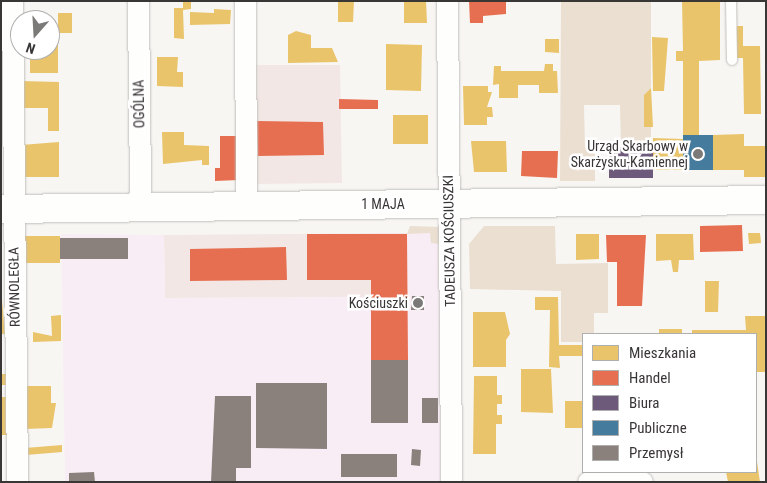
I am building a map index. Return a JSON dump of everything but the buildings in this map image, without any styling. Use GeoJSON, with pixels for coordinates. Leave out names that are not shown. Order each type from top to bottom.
{"type":"FeatureCollection","features":[{"type":"Feature","properties":{"kind":"street","name":"RÓWNOLEGŁA"},"geometry":{"type":"LineString","coordinates":[[12,1],[7,208],[17,482]]}},
{"type":"Feature","properties":{"kind":"street","name":"OGÓLNA"},"geometry":{"type":"LineString","coordinates":[[138,1],[140,207]]}},
{"type":"Feature","properties":{"kind":"street"},"geometry":{"type":"LineString","coordinates":[[245,1],[246,205]]}},
{"type":"Feature","properties":{"kind":"street","name":"TADEUSZA KOŚCIUSZKI"},"geometry":{"type":"LineString","coordinates":[[447,1],[451,482]]}},
{"type":"Feature","properties":{"kind":"street","name":"1 MAJA"},"geometry":{"type":"LineString","coordinates":[[7,208],[766,200]]}},
{"type":"Feature","properties":{"kind":"street"},"geometry":{"type":"LineString","coordinates":[[588,482],[642,482]]}},
{"type":"Feature","properties":{"kind":"lane"},"geometry":{"type":"LineString","coordinates":[[731,1],[732,60]]}},
{"type":"Feature","properties":{"kind":"shaded area"},"geometry":{"type":"Polygon","coordinates":[[[561,1],[651,1],[651,88],[644,95],[644,127],[651,127],[651,146],[621,147],[620,105],[584,105],[585,148],[595,148],[595,181],[560,181],[561,1]]]}},
{"type":"Feature","properties":{"kind":"shaded area"},"geometry":{"type":"Polygon","coordinates":[[[250,65],[340,65],[342,183],[252,184],[250,65]]]}},
{"type":"Feature","properties":{"kind":"shaded area"},"geometry":{"type":"Polygon","coordinates":[[[410,226],[441,227],[441,244],[431,243],[430,233],[407,234],[410,226]]]}},
{"type":"Feature","properties":{"kind":"shaded area"},"geometry":{"type":"Polygon","coordinates":[[[484,226],[555,226],[556,264],[608,263],[608,313],[594,313],[594,333],[582,333],[582,342],[561,342],[561,291],[470,289],[469,244],[484,226]]]}},
{"type":"Feature","properties":{"kind":"shaded area"},"geometry":{"type":"Polygon","coordinates":[[[407,233],[407,278],[371,297],[165,298],[164,235],[407,233]]]}},
{"type":"Feature","properties":{"kind":"shaded area"},"geometry":{"type":"Polygon","coordinates":[[[407,233],[438,233],[443,482],[65,482],[61,234],[164,235],[165,298],[371,297],[371,278],[407,278],[407,233]]]}},
{"type":"Feature","properties":{"kind":"place","name":"Urząd Skarbowy w Skarżysku-Kamiennej"},"geometry":{"type":"Point","coordinates":[698,154]}},
{"type":"Feature","properties":{"kind":"place","name":"Kościuszki"},"geometry":{"type":"Point","coordinates":[418,303]}}]}
